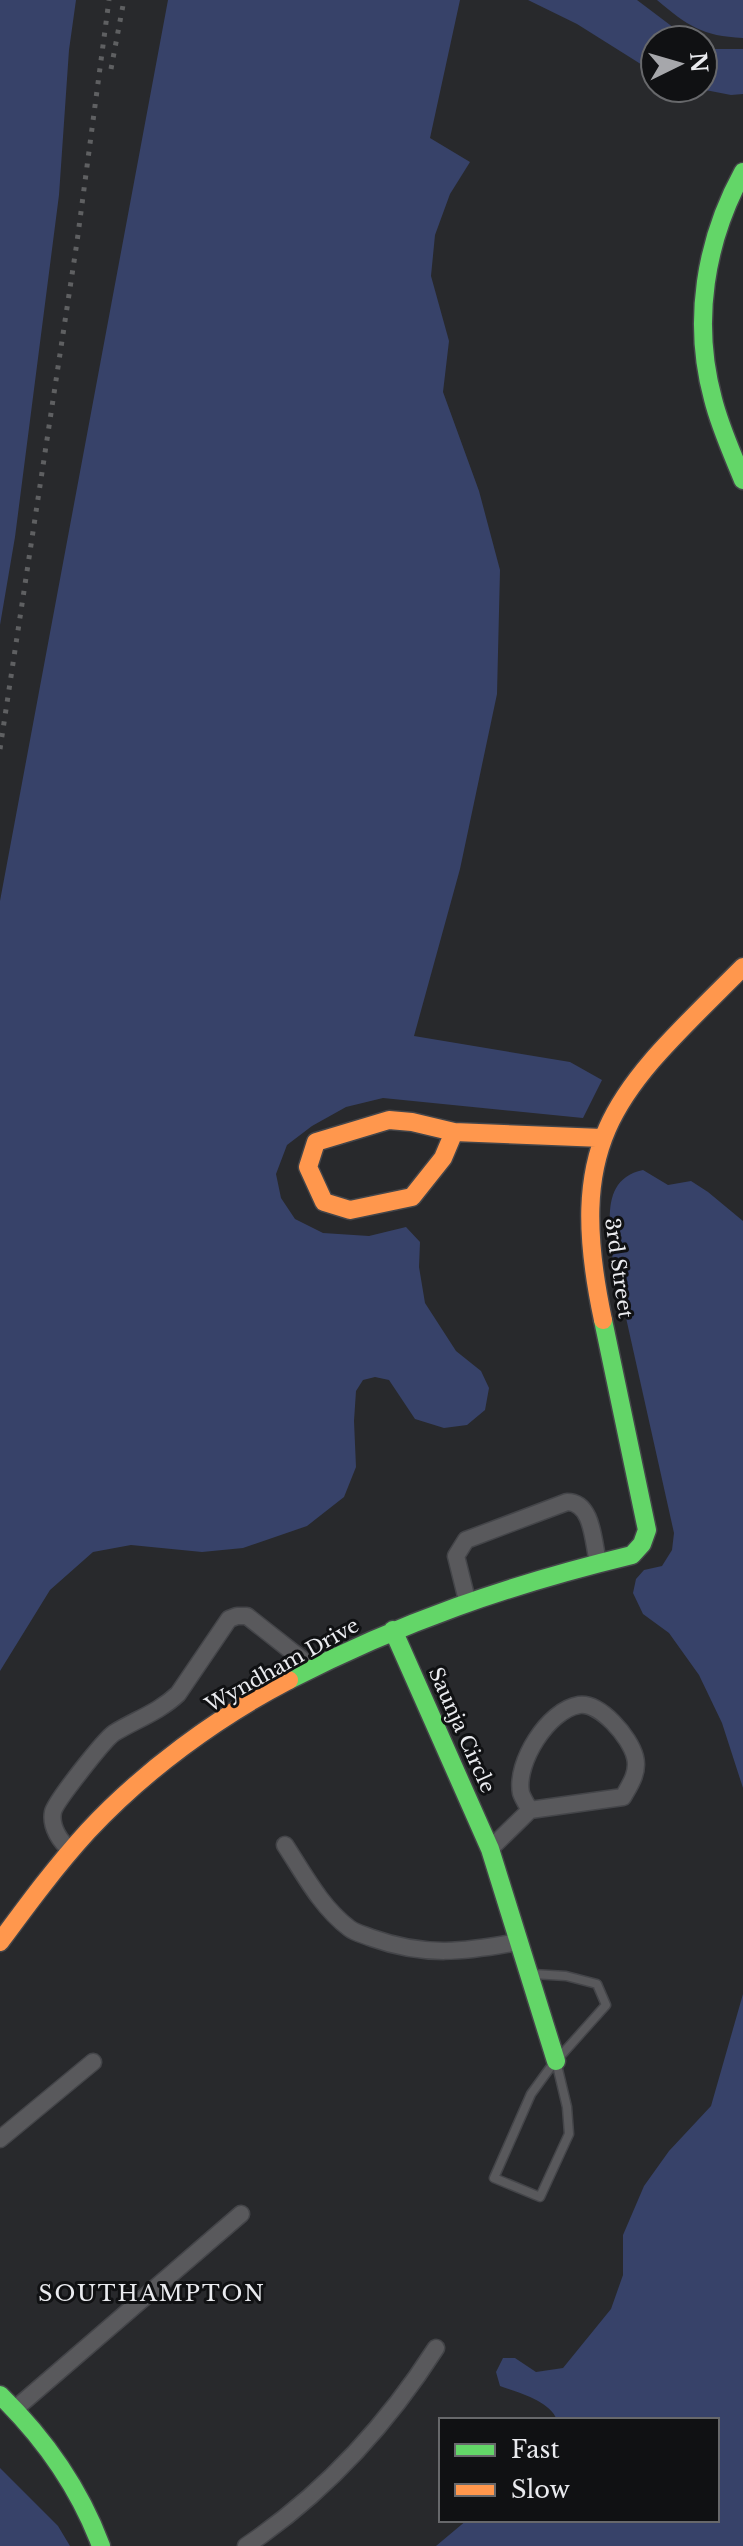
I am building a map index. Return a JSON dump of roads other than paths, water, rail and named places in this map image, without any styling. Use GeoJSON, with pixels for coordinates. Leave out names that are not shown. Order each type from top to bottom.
{"type":"FeatureCollection","features":[{"type":"Feature","properties":{"kind":"street"},"geometry":{"type":"LineString","coordinates":[[743,172],[724,211],[713,245],[707,277],[703,343],[719,422],[743,480]]}},
{"type":"Feature","properties":{"kind":"street","name":"3rd Street"},"geometry":{"type":"LineString","coordinates":[[647,1530],[593,1271],[588,1226],[590,1194],[602,1138],[613,1112],[643,1069],[743,967]]}},
{"type":"Feature","properties":{"kind":"street"},"geometry":{"type":"LineString","coordinates":[[454,1132],[443,1158],[412,1197],[350,1210],[324,1202],[308,1167],[316,1142],[389,1120],[454,1132],[602,1138]]}},
{"type":"Feature","properties":{"kind":"street"},"geometry":{"type":"LineString","coordinates":[[467,1600],[456,1564],[459,1547],[466,1540],[567,1502],[581,1504],[587,1511],[598,1562]]}},
{"type":"Feature","properties":{"kind":"street","name":"Wyndham Drive"},"geometry":{"type":"LineString","coordinates":[[0,1942],[71,1850],[123,1798],[189,1744],[313,1668],[393,1630],[467,1600],[551,1573],[632,1555],[645,1540],[647,1530]]}},
{"type":"Feature","properties":{"kind":"street"},"geometry":{"type":"LineString","coordinates":[[71,1850],[59,1839],[53,1811],[101,1745],[178,1694],[229,1619],[247,1616],[313,1668]]}},
{"type":"Feature","properties":{"kind":"street","name":"Saunja Circle"},"geometry":{"type":"LineString","coordinates":[[393,1630],[490,1849],[556,2061]]}},
{"type":"Feature","properties":{"kind":"street","name":"Saunja Circle"},"geometry":{"type":"LineString","coordinates":[[580,1705],[600,1708],[625,1738],[635,1756],[635,1775],[623,1797],[530,1810],[521,1794],[521,1779],[526,1756],[542,1731],[563,1711],[580,1705]]}},
{"type":"Feature","properties":{"kind":"street"},"geometry":{"type":"LineString","coordinates":[[490,1849],[530,1810]]}},
{"type":"Feature","properties":{"kind":"street"},"geometry":{"type":"LineString","coordinates":[[285,1845],[316,1894],[351,1930],[421,1951],[466,1951],[518,1942]]}},
{"type":"Feature","properties":{"kind":"street"},"geometry":{"type":"LineString","coordinates":[[0,2139],[93,2062]]}},
{"type":"Feature","properties":{"kind":"street"},"geometry":{"type":"LineString","coordinates":[[15,2409],[241,2214]]}},
{"type":"Feature","properties":{"kind":"street"},"geometry":{"type":"LineString","coordinates":[[246,2546],[306,2501],[343,2466],[384,2421],[436,2348]]}},
{"type":"Feature","properties":{"kind":"street"},"geometry":{"type":"LineString","coordinates":[[0,2395],[63,2466],[79,2494],[101,2546]]}},
{"type":"Feature","properties":{"kind":"lane"},"geometry":{"type":"LineString","coordinates":[[528,1974],[566,1976],[597,1984],[606,2005],[556,2061],[531,2094],[494,2178],[540,2197],[569,2134],[567,2107],[556,2061]]}},
{"type":"Feature","properties":{"kind":"railway"},"geometry":{"type":"LineString","coordinates":[[0,749],[77,242],[109,0]]}},
{"type":"Feature","properties":{"kind":"railway"},"geometry":{"type":"LineString","coordinates":[[111,69],[124,0]]}},
{"type":"Feature","properties":{"kind":"district","name":"SOUTHAMPTON"},"geometry":{"type":"Point","coordinates":[152,2293]}}]}
